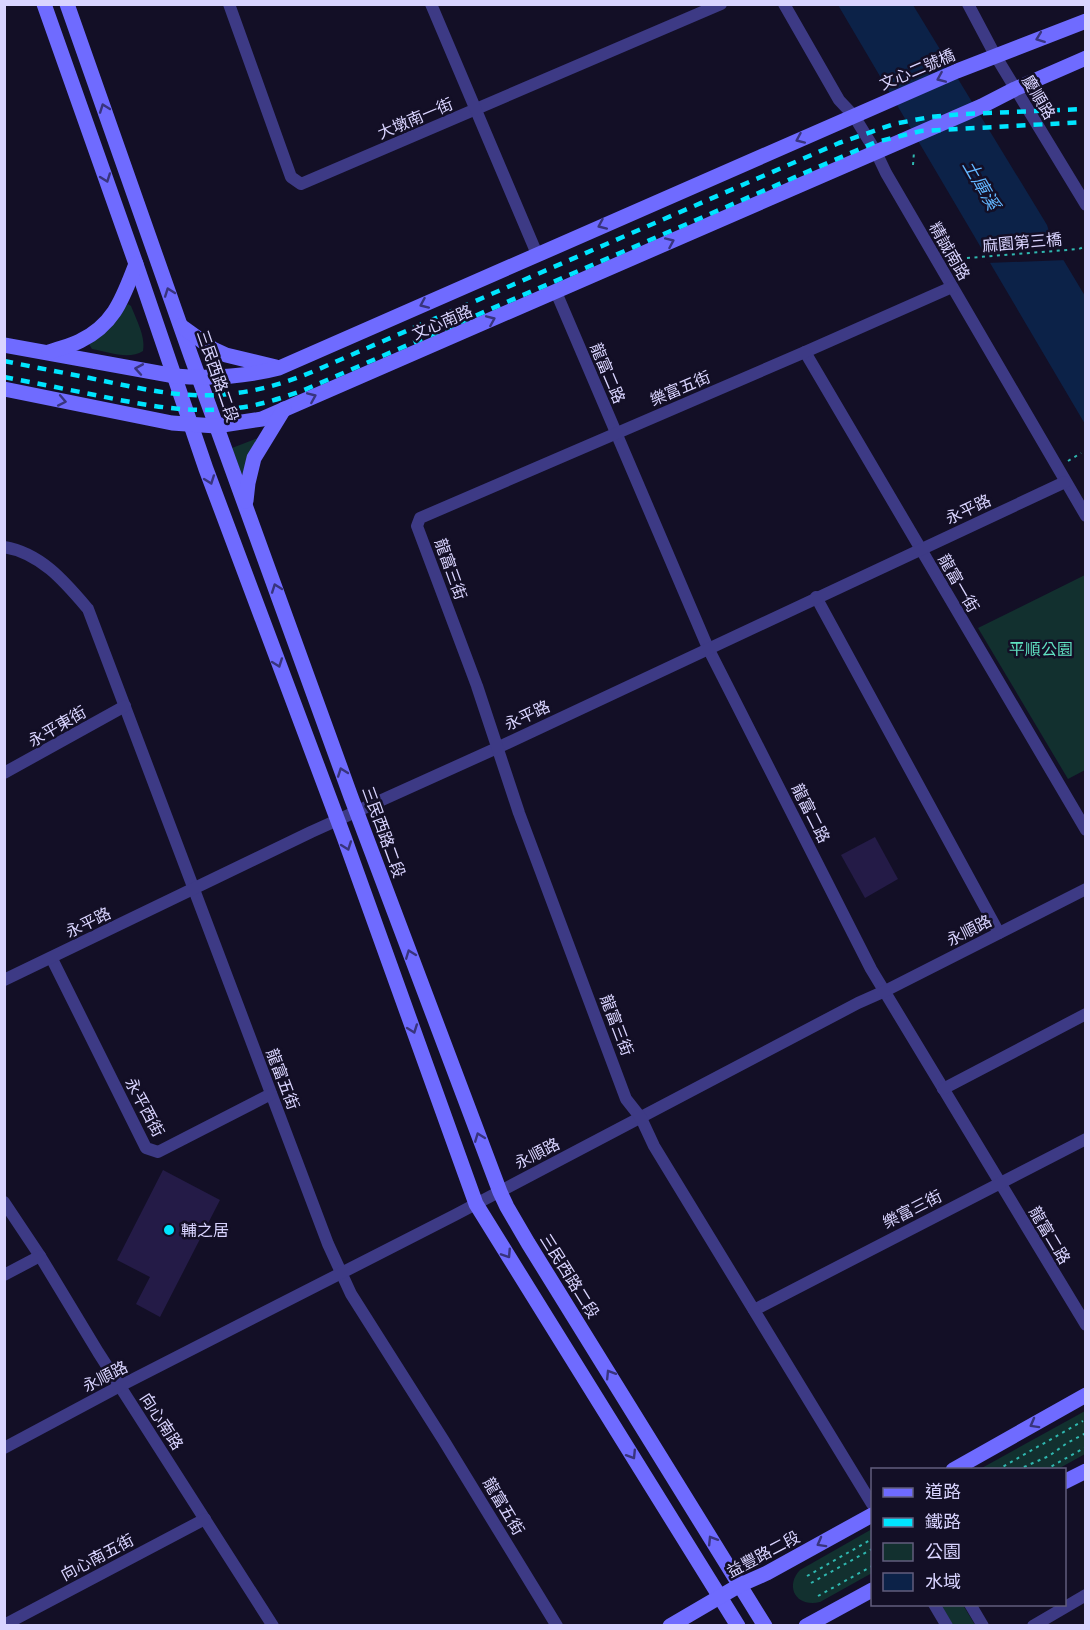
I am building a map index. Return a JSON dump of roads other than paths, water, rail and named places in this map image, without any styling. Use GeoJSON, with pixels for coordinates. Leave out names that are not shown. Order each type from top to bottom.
{"type":"FeatureCollection","features":[{"type":"Feature","properties":{"kind":"street"},"geometry":{"type":"LineString","coordinates":[[44,4],[191,425],[476,1204],[738,1626]]}},
{"type":"Feature","properties":{"kind":"street","name":"三民西路二段"},"geometry":{"type":"LineString","coordinates":[[67,4],[216,426],[357,812],[500,1192],[528,1243],[765,1626]]}},
{"type":"Feature","properties":{"kind":"street","name":"大墩南一街"},"geometry":{"type":"LineString","coordinates":[[229,4],[291,177],[301,184],[721,4]]}},
{"type":"Feature","properties":{"kind":"street"},"geometry":{"type":"LineString","coordinates":[[431,4],[537,254]]}},
{"type":"Feature","properties":{"kind":"street","name":"精誠南路"},"geometry":{"type":"LineString","coordinates":[[784,4],[839,100],[854,116],[876,152],[886,173],[1086,516]]}},
{"type":"Feature","properties":{"kind":"street","name":"慶順路"},"geometry":{"type":"LineString","coordinates":[[968,4],[995,55],[1086,205]]}},
{"type":"Feature","properties":{"kind":"street"},"geometry":{"type":"LineString","coordinates":[[995,55],[1086,21]]}},
{"type":"Feature","properties":{"kind":"street","name":"文心二號橋"},"geometry":{"type":"LineString","coordinates":[[854,116],[995,55]]}},
{"type":"Feature","properties":{"kind":"street"},"geometry":{"type":"LineString","coordinates":[[876,152],[1086,58]]}},
{"type":"Feature","properties":{"kind":"street","name":"文心南路"},"geometry":{"type":"LineString","coordinates":[[4,345],[175,376],[200,378],[261,373],[279,368],[854,116]]}},
{"type":"Feature","properties":{"kind":"street","name":"文心南路"},"geometry":{"type":"LineString","coordinates":[[4,389],[172,423],[216,426],[262,418],[876,152]]}},
{"type":"Feature","properties":{"kind":"street"},"geometry":{"type":"LineString","coordinates":[[45,353],[80,342],[102,328],[117,309],[136,264]]}},
{"type":"Feature","properties":{"kind":"street","name":"樂富五街"},"geometry":{"type":"LineString","coordinates":[[420,518],[952,287]]}},
{"type":"Feature","properties":{"kind":"street","name":"龍富二路"},"geometry":{"type":"LineString","coordinates":[[556,292],[708,648],[871,969],[1086,1324]]}},
{"type":"Feature","properties":{"kind":"street"},"geometry":{"type":"LineString","coordinates":[[181,326],[213,349],[226,355],[279,368]]}},
{"type":"Feature","properties":{"kind":"street","name":"龍富一街"},"geometry":{"type":"LineString","coordinates":[[805,352],[1086,830]]}},
{"type":"Feature","properties":{"kind":"street"},"geometry":{"type":"LineString","coordinates":[[245,504],[254,458],[284,409]]}},
{"type":"Feature","properties":{"kind":"street","name":"永平路"},"geometry":{"type":"LineString","coordinates":[[4,980],[194,888],[1065,482]]}},
{"type":"Feature","properties":{"kind":"street","name":"龍富三街"},"geometry":{"type":"LineString","coordinates":[[420,518],[417,526],[477,686],[519,813],[626,1099],[641,1118],[654,1146],[871,1501]]}},
{"type":"Feature","properties":{"kind":"street","name":"龍富五街"},"geometry":{"type":"LineString","coordinates":[[4,547],[33,557],[45,564],[65,582],[88,609],[328,1244],[351,1294],[557,1626]]}},
{"type":"Feature","properties":{"kind":"street"},"geometry":{"type":"LineString","coordinates":[[816,597],[999,933]]}},
{"type":"Feature","properties":{"kind":"street","name":"永平東街"},"geometry":{"type":"LineString","coordinates":[[4,773],[125,706]]}},
{"type":"Feature","properties":{"kind":"street","name":"永順路"},"geometry":{"type":"LineString","coordinates":[[4,1448],[120,1386],[500,1192],[858,1003],[1086,889]]}},
{"type":"Feature","properties":{"kind":"street","name":"永平西街"},"geometry":{"type":"LineString","coordinates":[[52,958],[146,1148],[158,1152],[271,1094]]}},
{"type":"Feature","properties":{"kind":"street"},"geometry":{"type":"LineString","coordinates":[[943,1089],[1086,1014]]}},
{"type":"Feature","properties":{"kind":"street","name":"樂富三街"},"geometry":{"type":"LineString","coordinates":[[754,1310],[1086,1139]]}},
{"type":"Feature","properties":{"kind":"street","name":"向心南路"},"geometry":{"type":"LineString","coordinates":[[4,1202],[273,1626]]}},
{"type":"Feature","properties":{"kind":"street"},"geometry":{"type":"LineString","coordinates":[[4,1275],[40,1256]]}},
{"type":"Feature","properties":{"kind":"street"},"geometry":{"type":"LineString","coordinates":[[957,1468],[1086,1395]]}},
{"type":"Feature","properties":{"kind":"street"},"geometry":{"type":"LineString","coordinates":[[1066,1481],[1086,1471]]}},
{"type":"Feature","properties":{"kind":"street","name":"益豐路二段"},"geometry":{"type":"LineString","coordinates":[[670,1626],[740,1585],[767,1573],[871,1516]]}},
{"type":"Feature","properties":{"kind":"street","name":"向心南五街"},"geometry":{"type":"LineString","coordinates":[[4,1625],[205,1519]]}},
{"type":"Feature","properties":{"kind":"street"},"geometry":{"type":"LineString","coordinates":[[806,1626],[871,1591]]}},
{"type":"Feature","properties":{"kind":"street"},"geometry":{"type":"LineString","coordinates":[[1033,1626],[1086,1595]]}},
{"type":"Feature","properties":{"kind":"street"},"geometry":{"type":"LineString","coordinates":[[935,1606],[947,1626]]}},
{"type":"Feature","properties":{"kind":"street"},"geometry":{"type":"LineString","coordinates":[[971,1606],[983,1626]]}},
{"type":"Feature","properties":{"kind":"water","name":"土庫溪"},"geometry":{"type":"Polygon","coordinates":[[[838,5],[913,5],[1047,225],[1052,241],[1085,296],[1085,424],[838,5]]]}},
{"type":"Feature","properties":{"kind":"railway"},"geometry":{"type":"LineString","coordinates":[[4,361],[137,388],[186,395],[219,395],[265,388],[312,372],[839,143],[894,124],[963,114],[1086,109]]}},
{"type":"Feature","properties":{"kind":"railway"},"geometry":{"type":"LineString","coordinates":[[4,377],[128,402],[178,409],[211,410],[257,404],[304,390],[876,142],[921,131],[1086,122]]}},
{"type":"Feature","properties":{"kind":"place","name":"輔之居"},"geometry":{"type":"Point","coordinates":[169,1230]}},
{"type":"Feature","properties":{"kind":"park label","name":"平順公園"},"geometry":{"type":"Point","coordinates":[1041,649]}}]}
